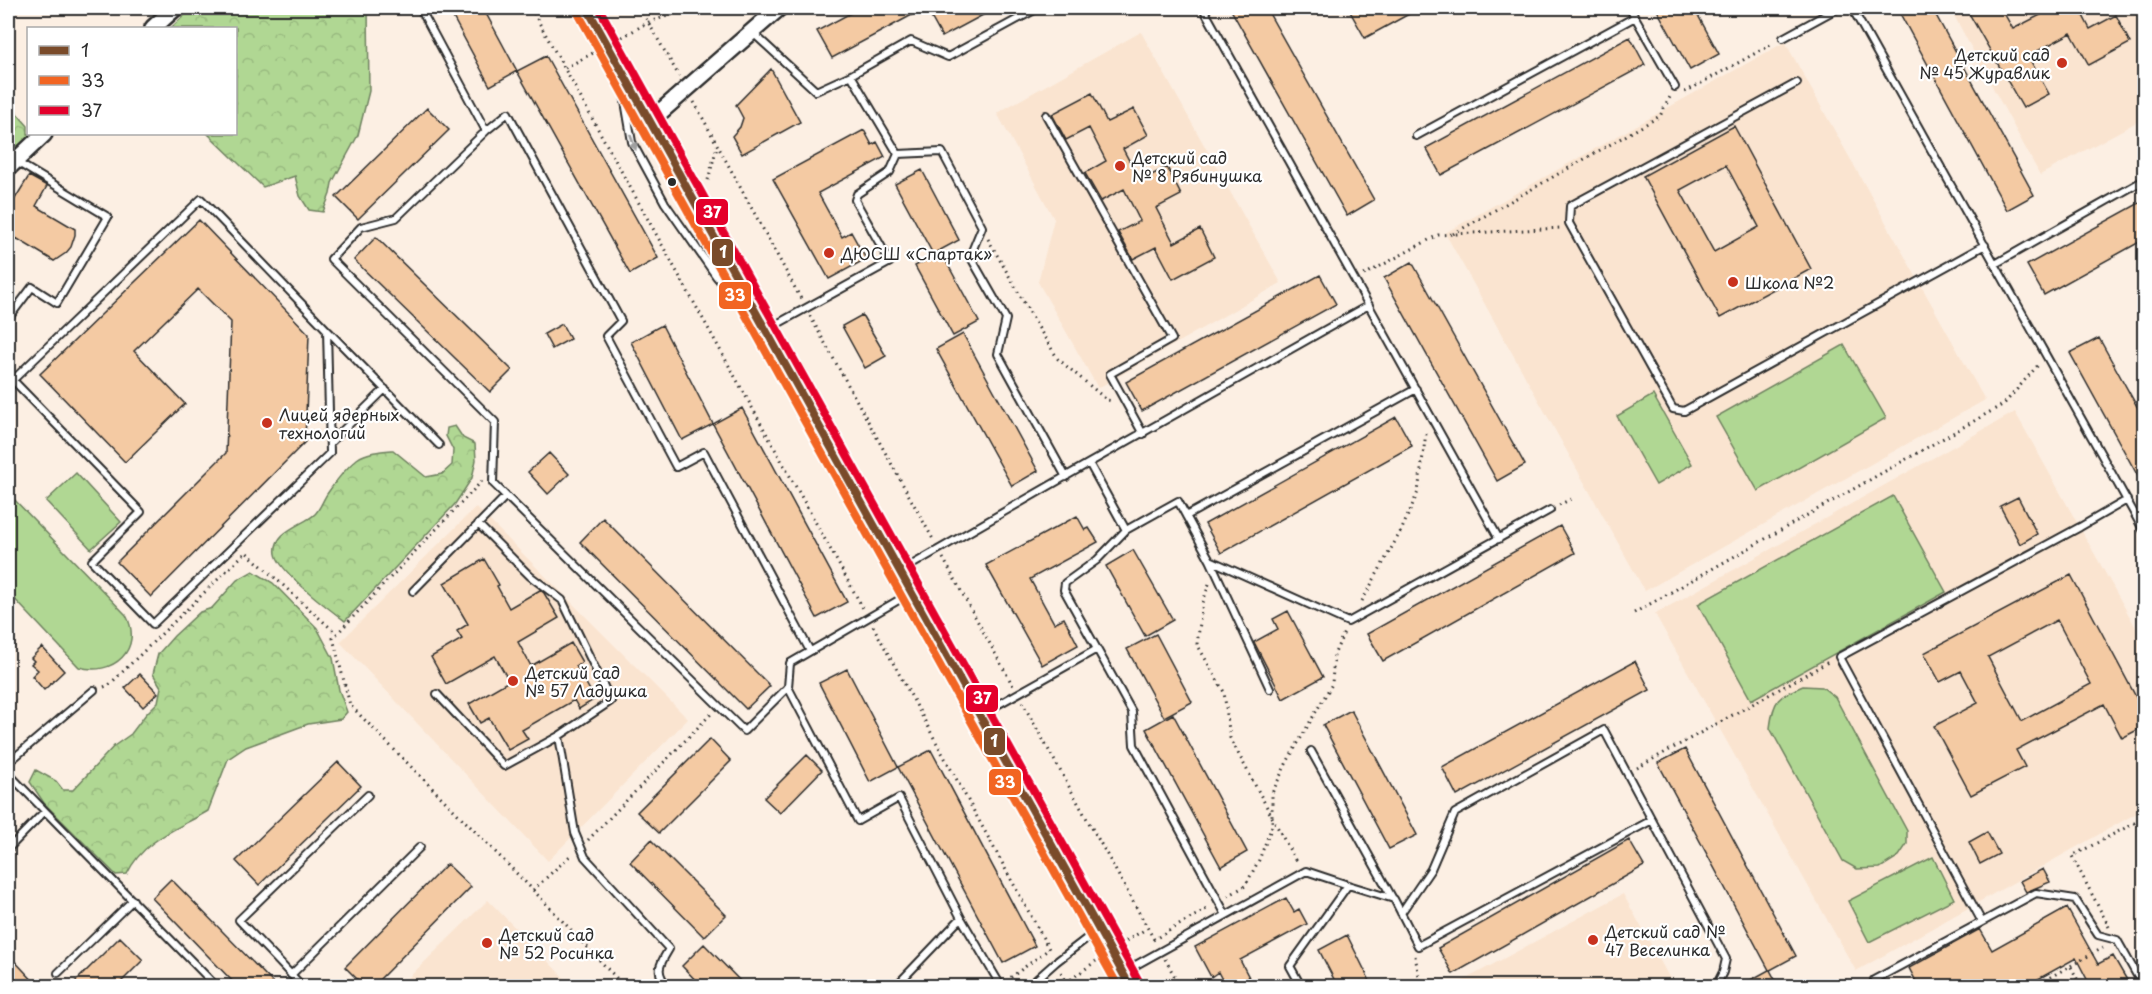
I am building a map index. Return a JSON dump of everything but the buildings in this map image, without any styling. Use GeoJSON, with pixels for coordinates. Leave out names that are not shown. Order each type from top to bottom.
{"type":"FeatureCollection","features":[{"type":"Feature","properties":{"kind":"highway"},"geometry":{"type":"LineString","coordinates":[[587,8],[764,331],[912,592],[1126,980]]}},
{"type":"Feature","properties":{"kind":"street"},"geometry":{"type":"LineString","coordinates":[[154,27],[175,8]]}},
{"type":"Feature","properties":{"kind":"street"},"geometry":{"type":"LineString","coordinates":[[650,121],[779,8]]}},
{"type":"Feature","properties":{"kind":"street"},"geometry":{"type":"LineString","coordinates":[[11,164],[43,135]]}},
{"type":"Feature","properties":{"kind":"lane"},"geometry":{"type":"LineString","coordinates":[[420,8],[486,131]]}},
{"type":"Feature","properties":{"kind":"lane"},"geometry":{"type":"LineString","coordinates":[[752,32],[816,91],[852,75],[911,41],[948,57],[1038,8]]}},
{"type":"Feature","properties":{"kind":"lane"},"geometry":{"type":"LineString","coordinates":[[1203,8],[1499,539]]}},
{"type":"Feature","properties":{"kind":"lane"},"geometry":{"type":"LineString","coordinates":[[1630,8],[1675,87]]}},
{"type":"Feature","properties":{"kind":"lane"},"geometry":{"type":"LineString","coordinates":[[1783,38],[1839,8]]}},
{"type":"Feature","properties":{"kind":"lane"},"geometry":{"type":"LineString","coordinates":[[1852,8],[2145,531]]}},
{"type":"Feature","properties":{"kind":"lane"},"geometry":{"type":"LineString","coordinates":[[1416,136],[1635,17]]}},
{"type":"Feature","properties":{"kind":"lane"},"geometry":{"type":"LineString","coordinates":[[618,64],[632,142],[664,203],[716,276],[764,331],[890,262],[855,200],[857,194],[890,172],[898,153]]}},
{"type":"Feature","properties":{"kind":"lane"},"geometry":{"type":"LineString","coordinates":[[852,75],[898,153]]}},
{"type":"Feature","properties":{"kind":"lane"},"geometry":{"type":"LineString","coordinates":[[1797,83],[1570,206],[1569,223],[1673,409],[1684,411],[1985,244]]}},
{"type":"Feature","properties":{"kind":"lane"},"geometry":{"type":"LineString","coordinates":[[788,687],[744,731],[493,483],[495,422],[331,259],[361,227],[396,218],[486,131],[508,113],[621,321],[606,336],[676,467],[704,452],[810,651]]}},
{"type":"Feature","properties":{"kind":"lane"},"geometry":{"type":"LineString","coordinates":[[1046,115],[1172,339],[1110,374],[1143,434]]}},
{"type":"Feature","properties":{"kind":"lane"},"geometry":{"type":"LineString","coordinates":[[898,153],[942,153],[982,227],[970,256],[1006,319],[998,354],[1066,477]]}},
{"type":"Feature","properties":{"kind":"lane"},"geometry":{"type":"LineString","coordinates":[[8,319],[32,287],[57,303],[108,217],[11,164]]}},
{"type":"Feature","properties":{"kind":"lane"},"geometry":{"type":"LineString","coordinates":[[1995,264],[2145,180]]}},
{"type":"Feature","properties":{"kind":"lane"},"geometry":{"type":"LineString","coordinates":[[327,330],[330,453],[153,624],[92,561],[141,512],[11,377],[201,199],[439,445]]}},
{"type":"Feature","properties":{"kind":"lane"},"geometry":{"type":"LineString","coordinates":[[900,572],[1369,305]]}},
{"type":"Feature","properties":{"kind":"lane"},"geometry":{"type":"LineString","coordinates":[[1186,516],[1416,388]]}},
{"type":"Feature","properties":{"kind":"lane"},"geometry":{"type":"LineString","coordinates":[[330,442],[385,389]]}},
{"type":"Feature","properties":{"kind":"lane"},"geometry":{"type":"LineString","coordinates":[[1089,463],[1126,530]]}},
{"type":"Feature","properties":{"kind":"lane"},"geometry":{"type":"LineString","coordinates":[[413,591],[506,496]]}},
{"type":"Feature","properties":{"kind":"lane"},"geometry":{"type":"LineString","coordinates":[[1982,922],[1839,657],[2080,528],[2127,500]]}},
{"type":"Feature","properties":{"kind":"lane"},"geometry":{"type":"LineString","coordinates":[[1226,915],[1134,744],[1132,712],[1064,590],[1065,583],[1097,560],[1126,530],[1178,501],[1215,568],[1270,689]]}},
{"type":"Feature","properties":{"kind":"lane"},"geometry":{"type":"LineString","coordinates":[[1210,560],[1348,622],[1550,510]]}},
{"type":"Feature","properties":{"kind":"lane"},"geometry":{"type":"LineString","coordinates":[[437,694],[504,766],[559,736],[611,701],[562,600],[530,576],[478,524]]}},
{"type":"Feature","properties":{"kind":"lane"},"geometry":{"type":"LineString","coordinates":[[912,592],[790,663],[788,687],[858,821],[899,798],[961,918],[1000,986]]}},
{"type":"Feature","properties":{"kind":"lane"},"geometry":{"type":"LineString","coordinates":[[979,716],[1097,649]]}},
{"type":"Feature","properties":{"kind":"lane"},"geometry":{"type":"LineString","coordinates":[[8,764],[94,690]]}},
{"type":"Feature","properties":{"kind":"lane"},"geometry":{"type":"LineString","coordinates":[[1401,913],[1431,869],[1455,813],[1604,730],[1726,958],[1716,987]]}},
{"type":"Feature","properties":{"kind":"lane"},"geometry":{"type":"LineString","coordinates":[[559,736],[575,833],[585,857],[669,949],[659,966],[661,979],[668,987]]}},
{"type":"Feature","properties":{"kind":"lane"},"geometry":{"type":"LineString","coordinates":[[1311,750],[1418,946],[1652,820]]}},
{"type":"Feature","properties":{"kind":"lane"},"geometry":{"type":"LineString","coordinates":[[8,773],[216,987]]}},
{"type":"Feature","properties":{"kind":"lane"},"geometry":{"type":"LineString","coordinates":[[303,987],[239,920],[368,795]]}},
{"type":"Feature","properties":{"kind":"lane"},"geometry":{"type":"LineString","coordinates":[[8,849],[45,811]]}},
{"type":"Feature","properties":{"kind":"lane"},"geometry":{"type":"LineString","coordinates":[[291,975],[420,847]]}},
{"type":"Feature","properties":{"kind":"lane"},"geometry":{"type":"LineString","coordinates":[[1126,980],[1160,951],[1306,871],[1394,899]]}},
{"type":"Feature","properties":{"kind":"lane"},"geometry":{"type":"LineString","coordinates":[[1301,987],[1290,966],[1348,885]]}},
{"type":"Feature","properties":{"kind":"lane"},"geometry":{"type":"LineString","coordinates":[[1878,987],[1874,980],[2036,893],[2075,899],[2098,935],[2117,940],[2143,987]]}},
{"type":"Feature","properties":{"kind":"lane"},"geometry":{"type":"LineString","coordinates":[[58,973],[133,900]]}},
{"type":"Feature","properties":{"kind":"lane"},"geometry":{"type":"LineString","coordinates":[[896,987],[961,918]]}},
{"type":"Feature","properties":{"kind":"lane"},"geometry":{"type":"LineString","coordinates":[[1029,987],[1056,962],[1097,930]]}},
{"type":"Feature","properties":{"kind":"path"},"geometry":{"type":"LineString","coordinates":[[531,8],[868,617],[1048,949],[1000,986]]}},
{"type":"Feature","properties":{"kind":"path"},"geometry":{"type":"LineString","coordinates":[[640,8],[687,89],[1180,987]]}},
{"type":"Feature","properties":{"kind":"path"},"geometry":{"type":"LineString","coordinates":[[565,68],[648,22],[693,8]]}},
{"type":"Feature","properties":{"kind":"path"},"geometry":{"type":"LineString","coordinates":[[1668,102],[1783,38]]}},
{"type":"Feature","properties":{"kind":"path"},"geometry":{"type":"LineString","coordinates":[[1453,234],[1660,117],[1675,87]]}},
{"type":"Feature","properties":{"kind":"path"},"geometry":{"type":"LineString","coordinates":[[708,180],[717,147]]}},
{"type":"Feature","properties":{"kind":"path"},"geometry":{"type":"LineString","coordinates":[[982,227],[1058,359],[1107,400],[1125,401]]}},
{"type":"Feature","properties":{"kind":"path"},"geometry":{"type":"LineString","coordinates":[[1355,280],[1437,235],[1572,228]]}},
{"type":"Feature","properties":{"kind":"path"},"geometry":{"type":"LineString","coordinates":[[1634,612],[2004,404],[2047,355]]}},
{"type":"Feature","properties":{"kind":"path"},"geometry":{"type":"LineString","coordinates":[[1154,940],[1207,908],[1220,905],[1245,886],[1259,860],[1272,826],[1272,794],[1287,762],[1332,684],[1334,655],[1348,622],[1373,584],[1402,529],[1418,492],[1425,451],[1428,410]]}},
{"type":"Feature","properties":{"kind":"path"},"geometry":{"type":"LineString","coordinates":[[492,471],[333,638],[350,705],[533,890],[624,987]]}},
{"type":"Feature","properties":{"kind":"path"},"geometry":{"type":"LineString","coordinates":[[94,690],[109,684],[246,552],[337,634]]}},
{"type":"Feature","properties":{"kind":"path"},"geometry":{"type":"LineString","coordinates":[[1215,568],[1203,602],[1197,644],[1224,692],[1230,738],[1295,860],[1291,871]]}},
{"type":"Feature","properties":{"kind":"path"},"geometry":{"type":"LineString","coordinates":[[1627,773],[1839,657]]}},
{"type":"Feature","properties":{"kind":"path"},"geometry":{"type":"LineString","coordinates":[[533,890],[581,847],[719,706]]}},
{"type":"Feature","properties":{"kind":"path"},"geometry":{"type":"LineString","coordinates":[[2034,987],[2043,985],[2117,940],[2072,856],[2145,818]]}},
{"type":"Feature","properties":{"kind":"path"},"geometry":{"type":"LineString","coordinates":[[1207,908],[1220,905]]}},
{"type":"Feature","properties":{"kind":"path"},"geometry":{"type":"LineString","coordinates":[[2071,967],[2081,987]]}},
{"type":"Feature","properties":{"kind":"shaded area","name":"Детский сад № 45 Журавлик"},"geometry":{"type":"Polygon","coordinates":[[[1950,8],[2144,8],[2144,118],[2040,175],[1950,8]]]}},
{"type":"Feature","properties":{"kind":"shaded area","name":"Детский сад № 8 Рябинушка"},"geometry":{"type":"Polygon","coordinates":[[[1141,32],[1281,283],[1098,388],[1038,282],[1054,219],[997,113],[1141,32]]]}},
{"type":"Feature","properties":{"kind":"shaded area"},"geometry":{"type":"Polygon","coordinates":[[[1785,42],[1985,400],[1645,591],[1445,233],[1785,42]]]}},
{"type":"Feature","properties":{"kind":"shaded area"},"geometry":{"type":"Polygon","coordinates":[[[2015,412],[2144,642],[2144,809],[1856,971],[1655,614],[2015,412]]]}},
{"type":"Feature","properties":{"kind":"shaded area","name":"Детский сад № 57 Ладушка"},"geometry":{"type":"Polygon","coordinates":[[[476,507],[688,719],[548,861],[340,642],[476,507]]]}},
{"type":"Feature","properties":{"kind":"shaded area","name":"Детский сад № 47 Веселинка"},"geometry":{"type":"Polygon","coordinates":[[[1623,894],[1674,986],[1453,986],[1623,894]]]}},
{"type":"Feature","properties":{"kind":"shaded area","name":"Детский сад № 52 Росинка"},"geometry":{"type":"Polygon","coordinates":[[[488,900],[572,986],[400,986],[488,900]]]}},
{"type":"Feature","properties":{"kind":"green space"},"geometry":{"type":"Polygon","coordinates":[[[192,8],[318,8],[323,12],[332,8],[368,8],[369,91],[358,135],[332,183],[323,212],[309,210],[300,196],[295,176],[263,187],[209,135],[237,135],[237,27],[172,27],[192,8]]]}},
{"type":"Feature","properties":{"kind":"green space"},"geometry":{"type":"Polygon","coordinates":[[[8,103],[27,125],[27,135],[33,135],[33,139],[8,162],[8,103]]]}},
{"type":"Feature","properties":{"kind":"green space"},"geometry":{"type":"Polygon","coordinates":[[[1844,345],[1886,418],[1758,491],[1716,417],[1844,345]]]}},
{"type":"Feature","properties":{"kind":"green space"},"geometry":{"type":"Polygon","coordinates":[[[1653,395],[1692,464],[1656,485],[1617,416],[1653,395]]]}},
{"type":"Feature","properties":{"kind":"green space"},"geometry":{"type":"Polygon","coordinates":[[[455,426],[463,438],[475,444],[476,460],[472,478],[455,504],[345,621],[306,590],[279,562],[276,546],[279,540],[290,529],[315,514],[341,475],[357,459],[365,455],[393,450],[426,477],[442,474],[452,465],[453,450],[446,436],[447,428],[455,426]]]}},
{"type":"Feature","properties":{"kind":"green space"},"geometry":{"type":"Polygon","coordinates":[[[76,473],[121,522],[91,549],[46,501],[76,473]]]}},
{"type":"Feature","properties":{"kind":"green space"},"geometry":{"type":"Polygon","coordinates":[[[8,493],[126,615],[131,627],[131,639],[122,658],[114,664],[92,669],[79,667],[8,592],[8,493]]]}},
{"type":"Feature","properties":{"kind":"green space"},"geometry":{"type":"Polygon","coordinates":[[[1893,496],[1946,592],[1751,700],[1698,604],[1893,496]]]}},
{"type":"Feature","properties":{"kind":"green space"},"geometry":{"type":"Polygon","coordinates":[[[253,571],[273,583],[317,628],[333,658],[339,690],[347,712],[341,719],[308,724],[246,747],[228,759],[208,811],[162,836],[142,852],[127,874],[116,875],[44,803],[30,782],[36,770],[56,781],[63,790],[73,790],[114,746],[131,734],[158,702],[161,687],[153,674],[158,654],[200,612],[212,608],[237,580],[253,571]]]}},
{"type":"Feature","properties":{"kind":"green space"},"geometry":{"type":"Polygon","coordinates":[[[1803,686],[1822,687],[1835,697],[1907,831],[1907,844],[1899,856],[1880,868],[1857,869],[1843,861],[1770,728],[1778,700],[1803,686]]]}},
{"type":"Feature","properties":{"kind":"green space"},"geometry":{"type":"Polygon","coordinates":[[[1933,857],[1954,899],[1869,942],[1848,901],[1933,857]]]}},
{"type":"Feature","properties":{"kind":"transit line","name":"1"},"geometry":{"type":"LineString","coordinates":[[587,8],[1130,986]]}},
{"type":"Feature","properties":{"kind":"transit line","name":"37"},"geometry":{"type":"LineString","coordinates":[[599,8],[1139,981]]}},
{"type":"Feature","properties":{"kind":"transit line","name":"33"},"geometry":{"type":"LineString","coordinates":[[578,13],[1118,986]]}},
{"type":"Feature","properties":{"kind":"place","name":"Детский сад № 45 Журавлик"},"geometry":{"type":"Point","coordinates":[2062,63]}},
{"type":"Feature","properties":{"kind":"place","name":"Детский сад № 8 Рябинушка"},"geometry":{"type":"Point","coordinates":[1120,166]}},
{"type":"Feature","properties":{"kind":"place","name":"ДЮСШ «Спартак»"},"geometry":{"type":"Point","coordinates":[829,253]}},
{"type":"Feature","properties":{"kind":"place","name":"Школа №2"},"geometry":{"type":"Point","coordinates":[1733,282]}},
{"type":"Feature","properties":{"kind":"place","name":"Лицей ядерных технологий"},"geometry":{"type":"Point","coordinates":[267,423]}},
{"type":"Feature","properties":{"kind":"place","name":"Детский сад № 57 Ладушка"},"geometry":{"type":"Point","coordinates":[513,681]}},
{"type":"Feature","properties":{"kind":"place","name":"Детский сад № 47 Веселинка"},"geometry":{"type":"Point","coordinates":[1593,940]}},
{"type":"Feature","properties":{"kind":"place","name":"Детский сад № 52 Росинка"},"geometry":{"type":"Point","coordinates":[487,943]}}]}
